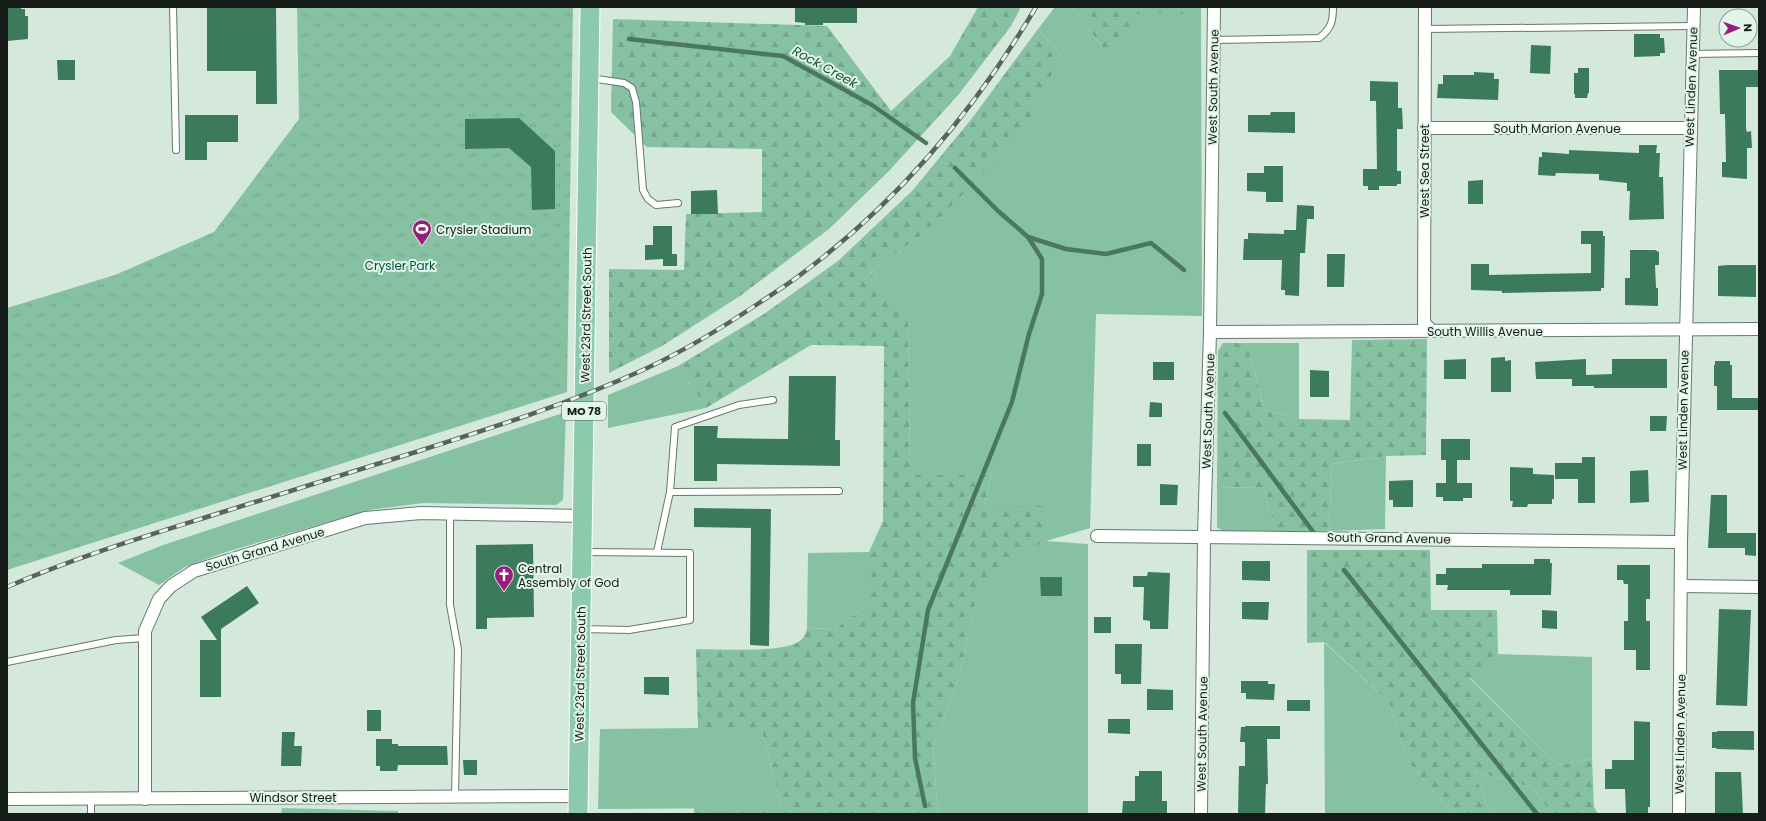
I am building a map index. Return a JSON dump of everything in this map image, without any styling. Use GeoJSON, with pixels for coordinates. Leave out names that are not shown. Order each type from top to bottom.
{"type":"FeatureCollection","features":[{"type":"Feature","properties":{"kind":"main road","name":"West 23rd Street South"},"geometry":{"type":"LineString","coordinates":[[579,805],[590,7]]}},
{"type":"Feature","properties":{"kind":"street","name":"West South Avenue"},"geometry":{"type":"LineString","coordinates":[[1201,814],[1204,536],[1210,332],[1214,7]]}},
{"type":"Feature","properties":{"kind":"street","name":"West Sea Street"},"geometry":{"type":"LineString","coordinates":[[1425,7],[1424,323],[1432,331]]}},
{"type":"Feature","properties":{"kind":"street","name":"West Linden Avenue"},"geometry":{"type":"LineString","coordinates":[[1679,814],[1681,542],[1694,7]]}},
{"type":"Feature","properties":{"kind":"street","name":"South Marion Avenue"},"geometry":{"type":"LineString","coordinates":[[1424,128],[1690,128]]}},
{"type":"Feature","properties":{"kind":"street","name":"South Willis Avenue"},"geometry":{"type":"LineString","coordinates":[[1210,332],[1759,329]]}},
{"type":"Feature","properties":{"kind":"street","name":"South Grand Avenue"},"geometry":{"type":"LineString","coordinates":[[145,799],[145,632],[158,599],[171,586],[194,571],[359,519],[421,513],[583,516]]}},
{"type":"Feature","properties":{"kind":"street","name":"South Grand Avenue"},"geometry":{"type":"LineString","coordinates":[[1097,536],[1681,542]]}},
{"type":"Feature","properties":{"kind":"street"},"geometry":{"type":"LineString","coordinates":[[1681,586],[1759,587]]}},
{"type":"Feature","properties":{"kind":"street","name":"Windsor Street"},"geometry":{"type":"LineString","coordinates":[[7,799],[455,796],[579,805]]}},
{"type":"Feature","properties":{"kind":"lane"},"geometry":{"type":"LineString","coordinates":[[173,7],[176,150]]}},
{"type":"Feature","properties":{"kind":"lane"},"geometry":{"type":"LineString","coordinates":[[1214,40],[1319,38],[1328,32],[1333,21],[1333,7]]}},
{"type":"Feature","properties":{"kind":"lane"},"geometry":{"type":"LineString","coordinates":[[1425,28],[1693,26]]}},
{"type":"Feature","properties":{"kind":"lane"},"geometry":{"type":"LineString","coordinates":[[1692,54],[1759,53]]}},
{"type":"Feature","properties":{"kind":"lane"},"geometry":{"type":"LineString","coordinates":[[589,78],[624,83],[632,88],[636,102],[643,190],[648,199],[656,205],[678,203]]}},
{"type":"Feature","properties":{"kind":"lane"},"geometry":{"type":"LineString","coordinates":[[657,552],[670,492],[675,427],[739,405],[773,400]]}},
{"type":"Feature","properties":{"kind":"lane"},"geometry":{"type":"LineString","coordinates":[[670,492],[839,491]]}},
{"type":"Feature","properties":{"kind":"lane"},"geometry":{"type":"LineString","coordinates":[[450,513],[450,605],[458,649],[455,796]]}},
{"type":"Feature","properties":{"kind":"lane"},"geometry":{"type":"LineString","coordinates":[[581,629],[629,630],[690,620],[690,553],[582,552]]}},
{"type":"Feature","properties":{"kind":"lane"},"geometry":{"type":"LineString","coordinates":[[7,662],[116,640],[145,638]]}},
{"type":"Feature","properties":{"kind":"lane"},"geometry":{"type":"LineString","coordinates":[[91,814],[92,799]]}},
{"type":"Feature","properties":{"kind":"green space","name":"Crysler Park"},"geometry":{"type":"Polygon","coordinates":[[[297,7],[573,7],[567,392],[7,570],[7,308],[115,275],[214,232],[299,119],[297,7]]]}},
{"type":"Feature","properties":{"kind":"green space"},"geometry":{"type":"Polygon","coordinates":[[[978,7],[1021,7],[1011,26],[959,94],[889,171],[829,229],[740,296],[662,346],[609,373],[609,269],[684,270],[686,214],[762,212],[762,149],[647,147],[611,112],[613,19],[827,26],[891,111],[950,56],[978,7]]]}},
{"type":"Feature","properties":{"kind":"green space"},"geometry":{"type":"Polygon","coordinates":[[[1055,7],[1072,7],[1106,52],[1135,14],[1201,14],[1202,316],[1096,314],[1090,528],[1046,541],[1088,544],[1088,814],[938,814],[933,747],[960,674],[980,580],[1045,541],[1045,507],[985,507],[991,475],[910,475],[908,311],[870,273],[924,233],[1061,55],[1038,29],[1055,7]]]}},
{"type":"Feature","properties":{"kind":"green space"},"geometry":{"type":"Polygon","coordinates":[[[1072,7],[1201,7],[1201,14],[1135,14],[1135,35],[1106,52],[1072,7]]]}},
{"type":"Feature","properties":{"kind":"green space"},"geometry":{"type":"Polygon","coordinates":[[[1038,29],[1061,55],[1021,136],[924,233],[870,273],[908,311],[910,475],[991,475],[985,507],[1045,506],[1045,541],[980,581],[960,674],[933,747],[938,814],[694,814],[694,808],[782,808],[761,728],[698,728],[696,649],[751,650],[781,647],[793,644],[802,639],[807,629],[836,628],[869,604],[869,552],[883,521],[884,346],[811,345],[706,408],[678,366],[764,314],[838,261],[912,191],[973,117],[1038,29]]]}},
{"type":"Feature","properties":{"kind":"green space"},"geometry":{"type":"Polygon","coordinates":[[[1427,339],[1426,455],[1386,456],[1332,464],[1329,531],[1276,532],[1263,487],[1217,488],[1218,351],[1223,343],[1247,343],[1265,410],[1299,419],[1350,420],[1352,340],[1427,339]]]}},
{"type":"Feature","properties":{"kind":"green space"},"geometry":{"type":"Polygon","coordinates":[[[1247,343],[1299,343],[1299,419],[1265,410],[1247,343]]]}},
{"type":"Feature","properties":{"kind":"green space"},"geometry":{"type":"Polygon","coordinates":[[[678,366],[706,408],[608,428],[608,395],[678,366]]]}},
{"type":"Feature","properties":{"kind":"green space"},"geometry":{"type":"Polygon","coordinates":[[[566,412],[563,500],[556,505],[423,503],[369,510],[223,553],[185,567],[159,585],[118,563],[163,545],[566,412]]]}},
{"type":"Feature","properties":{"kind":"green space"},"geometry":{"type":"Polygon","coordinates":[[[1386,456],[1385,529],[1329,531],[1332,464],[1386,456]]]}},
{"type":"Feature","properties":{"kind":"green space"},"geometry":{"type":"Polygon","coordinates":[[[1263,487],[1276,532],[1224,532],[1217,527],[1217,488],[1263,487]]]}},
{"type":"Feature","properties":{"kind":"green space"},"geometry":{"type":"Polygon","coordinates":[[[1307,550],[1430,550],[1431,610],[1497,610],[1498,654],[1469,678],[1558,765],[1592,759],[1594,807],[1598,814],[1552,814],[1533,788],[1474,771],[1490,814],[1453,814],[1406,759],[1389,702],[1325,642],[1307,643],[1307,550]]]}},
{"type":"Feature","properties":{"kind":"green space"},"geometry":{"type":"Polygon","coordinates":[[[869,552],[869,604],[836,628],[807,629],[808,553],[869,552]]]}},
{"type":"Feature","properties":{"kind":"green space"},"geometry":{"type":"Polygon","coordinates":[[[1324,642],[1389,702],[1406,759],[1453,814],[1325,814],[1324,642]]]}},
{"type":"Feature","properties":{"kind":"green space"},"geometry":{"type":"Polygon","coordinates":[[[1498,654],[1592,657],[1592,759],[1558,765],[1469,677],[1498,654]]]}},
{"type":"Feature","properties":{"kind":"green space"},"geometry":{"type":"Polygon","coordinates":[[[761,728],[782,808],[598,809],[600,729],[761,728]]]}},
{"type":"Feature","properties":{"kind":"green space"},"geometry":{"type":"Polygon","coordinates":[[[1474,771],[1533,788],[1552,814],[1490,814],[1474,771]]]}},
{"type":"Feature","properties":{"kind":"green space"},"geometry":{"type":"Polygon","coordinates":[[[282,808],[398,811],[398,814],[281,814],[282,808]]]}},
{"type":"Feature","properties":{"kind":"building"},"geometry":{"type":"Polygon","coordinates":[[[7,7],[21,7],[21,9],[25,9],[25,16],[28,16],[28,39],[7,41],[7,7]]]}},
{"type":"Feature","properties":{"kind":"building"},"geometry":{"type":"Polygon","coordinates":[[[207,7],[276,7],[277,104],[256,104],[256,71],[207,71],[207,7]]]}},
{"type":"Feature","properties":{"kind":"building"},"geometry":{"type":"Polygon","coordinates":[[[795,7],[857,7],[857,23],[823,23],[823,25],[805,25],[805,23],[795,22],[795,7]]]}},
{"type":"Feature","properties":{"kind":"building"},"geometry":{"type":"Polygon","coordinates":[[[1634,34],[1660,34],[1660,38],[1664,38],[1665,53],[1660,53],[1660,56],[1634,57],[1634,34]]]}},
{"type":"Feature","properties":{"kind":"building"},"geometry":{"type":"Polygon","coordinates":[[[1531,45],[1551,46],[1550,74],[1530,73],[1531,45]]]}},
{"type":"Feature","properties":{"kind":"building"},"geometry":{"type":"Polygon","coordinates":[[[57,60],[75,60],[75,80],[58,80],[57,60]]]}},
{"type":"Feature","properties":{"kind":"building"},"geometry":{"type":"Polygon","coordinates":[[[1578,68],[1589,68],[1589,93],[1587,98],[1575,98],[1574,73],[1578,73],[1578,68]]]}},
{"type":"Feature","properties":{"kind":"building"},"geometry":{"type":"Polygon","coordinates":[[[1719,70],[1758,70],[1758,87],[1746,87],[1746,129],[1747,132],[1751,131],[1752,148],[1747,148],[1747,179],[1722,177],[1722,162],[1726,162],[1725,114],[1720,114],[1719,70]]]}},
{"type":"Feature","properties":{"kind":"building"},"geometry":{"type":"Polygon","coordinates":[[[1474,72],[1494,73],[1494,79],[1499,79],[1498,100],[1437,98],[1438,84],[1443,84],[1443,75],[1474,75],[1474,72]]]}},
{"type":"Feature","properties":{"kind":"building"},"geometry":{"type":"Polygon","coordinates":[[[1370,81],[1398,82],[1398,108],[1402,108],[1403,129],[1397,129],[1397,171],[1401,171],[1401,184],[1397,184],[1397,186],[1379,186],[1379,190],[1368,190],[1368,186],[1363,186],[1363,169],[1377,169],[1376,101],[1370,101],[1370,81]]]}},
{"type":"Feature","properties":{"kind":"building"},"geometry":{"type":"Polygon","coordinates":[[[1271,112],[1295,112],[1295,133],[1248,132],[1248,115],[1270,115],[1271,112]]]}},
{"type":"Feature","properties":{"kind":"building"},"geometry":{"type":"Polygon","coordinates":[[[185,115],[238,115],[238,142],[207,142],[207,160],[185,160],[185,115]]]}},
{"type":"Feature","properties":{"kind":"building"},"geometry":{"type":"Polygon","coordinates":[[[519,118],[555,151],[555,209],[532,210],[531,167],[509,148],[465,149],[465,119],[519,118]]]}},
{"type":"Feature","properties":{"kind":"building"},"geometry":{"type":"Polygon","coordinates":[[[1639,145],[1657,145],[1656,153],[1660,153],[1659,177],[1663,177],[1664,219],[1629,220],[1630,191],[1627,191],[1627,183],[1599,180],[1599,174],[1556,173],[1555,176],[1538,175],[1539,157],[1542,157],[1542,152],[1569,154],[1569,150],[1639,153],[1639,145]]]}},
{"type":"Feature","properties":{"kind":"building"},"geometry":{"type":"Polygon","coordinates":[[[1264,166],[1283,166],[1283,202],[1266,202],[1266,192],[1247,191],[1247,173],[1264,173],[1264,166]]]}},
{"type":"Feature","properties":{"kind":"building"},"geometry":{"type":"Polygon","coordinates":[[[1483,180],[1483,204],[1468,204],[1468,181],[1483,180]]]}},
{"type":"Feature","properties":{"kind":"building"},"geometry":{"type":"Polygon","coordinates":[[[717,190],[718,214],[691,214],[691,191],[717,190]]]}},
{"type":"Feature","properties":{"kind":"building"},"geometry":{"type":"Polygon","coordinates":[[[1297,205],[1314,206],[1314,219],[1307,219],[1305,253],[1300,253],[1299,296],[1285,295],[1285,290],[1281,290],[1282,260],[1243,260],[1244,239],[1248,239],[1248,233],[1284,234],[1284,230],[1296,230],[1297,205]]]}},
{"type":"Feature","properties":{"kind":"building"},"geometry":{"type":"Polygon","coordinates":[[[653,226],[672,226],[672,254],[677,254],[677,266],[663,266],[663,259],[645,260],[645,245],[653,245],[653,226]]]}},
{"type":"Feature","properties":{"kind":"building"},"geometry":{"type":"Polygon","coordinates":[[[1581,231],[1603,231],[1603,236],[1605,236],[1604,288],[1601,288],[1601,291],[1502,293],[1502,291],[1471,290],[1471,264],[1489,264],[1489,275],[1591,273],[1591,244],[1581,244],[1581,231]]]}},
{"type":"Feature","properties":{"kind":"building"},"geometry":{"type":"Polygon","coordinates":[[[1630,250],[1655,250],[1659,252],[1659,265],[1655,265],[1656,288],[1658,288],[1658,306],[1625,305],[1625,278],[1630,278],[1630,250]]]}},
{"type":"Feature","properties":{"kind":"building"},"geometry":{"type":"Polygon","coordinates":[[[1327,254],[1345,254],[1344,287],[1327,287],[1327,254]]]}},
{"type":"Feature","properties":{"kind":"building"},"geometry":{"type":"Polygon","coordinates":[[[1756,265],[1756,297],[1718,296],[1718,266],[1756,265]]]}},
{"type":"Feature","properties":{"kind":"building"},"geometry":{"type":"Polygon","coordinates":[[[1505,357],[1505,361],[1511,360],[1511,392],[1491,392],[1491,358],[1505,357]]]}},
{"type":"Feature","properties":{"kind":"building"},"geometry":{"type":"Polygon","coordinates":[[[1466,359],[1466,379],[1444,379],[1444,360],[1466,359]]]}},
{"type":"Feature","properties":{"kind":"building"},"geometry":{"type":"Polygon","coordinates":[[[1586,359],[1586,375],[1612,374],[1612,359],[1667,359],[1667,388],[1594,388],[1594,386],[1572,386],[1572,379],[1536,379],[1535,362],[1586,359]]]}},
{"type":"Feature","properties":{"kind":"building"},"geometry":{"type":"Polygon","coordinates":[[[1715,361],[1730,361],[1730,365],[1732,365],[1732,398],[1759,398],[1759,410],[1717,410],[1717,386],[1714,386],[1715,361]]]}},
{"type":"Feature","properties":{"kind":"building"},"geometry":{"type":"Polygon","coordinates":[[[1153,362],[1174,362],[1174,380],[1153,380],[1153,362]]]}},
{"type":"Feature","properties":{"kind":"building"},"geometry":{"type":"Polygon","coordinates":[[[1310,370],[1329,371],[1329,397],[1310,397],[1310,370]]]}},
{"type":"Feature","properties":{"kind":"building"},"geometry":{"type":"Polygon","coordinates":[[[789,376],[836,376],[835,440],[840,440],[840,466],[717,464],[717,481],[694,481],[694,426],[718,426],[717,438],[788,439],[789,376]]]}},
{"type":"Feature","properties":{"kind":"building"},"geometry":{"type":"Polygon","coordinates":[[[1150,402],[1162,403],[1162,417],[1149,417],[1150,402]]]}},
{"type":"Feature","properties":{"kind":"building"},"geometry":{"type":"Polygon","coordinates":[[[1650,416],[1667,416],[1666,431],[1650,431],[1650,416]]]}},
{"type":"Feature","properties":{"kind":"building"},"geometry":{"type":"Polygon","coordinates":[[[1441,439],[1470,439],[1470,460],[1457,460],[1457,483],[1472,483],[1472,498],[1463,498],[1463,501],[1443,501],[1443,497],[1436,497],[1436,483],[1446,483],[1446,460],[1441,460],[1441,439]]]}},
{"type":"Feature","properties":{"kind":"building"},"geometry":{"type":"Polygon","coordinates":[[[1137,444],[1151,444],[1151,466],[1137,466],[1137,444]]]}},
{"type":"Feature","properties":{"kind":"building"},"geometry":{"type":"Polygon","coordinates":[[[1582,457],[1595,457],[1595,503],[1578,503],[1578,479],[1555,479],[1555,463],[1582,463],[1582,457]]]}},
{"type":"Feature","properties":{"kind":"building"},"geometry":{"type":"Polygon","coordinates":[[[1510,467],[1533,468],[1533,474],[1554,475],[1554,499],[1552,499],[1552,504],[1528,504],[1527,507],[1512,507],[1513,501],[1510,501],[1510,467]]]}},
{"type":"Feature","properties":{"kind":"building"},"geometry":{"type":"Polygon","coordinates":[[[1648,470],[1649,502],[1630,503],[1630,471],[1648,470]]]}},
{"type":"Feature","properties":{"kind":"building"},"geometry":{"type":"Polygon","coordinates":[[[1413,480],[1413,507],[1393,507],[1393,500],[1389,500],[1389,481],[1413,480]]]}},
{"type":"Feature","properties":{"kind":"building"},"geometry":{"type":"Polygon","coordinates":[[[1160,484],[1178,485],[1177,505],[1160,505],[1160,484]]]}},
{"type":"Feature","properties":{"kind":"building"},"geometry":{"type":"Polygon","coordinates":[[[1711,495],[1727,495],[1727,533],[1756,533],[1756,556],[1745,555],[1745,548],[1708,548],[1711,495]]]}},
{"type":"Feature","properties":{"kind":"building"},"geometry":{"type":"Polygon","coordinates":[[[694,508],[771,509],[769,646],[750,645],[751,528],[694,527],[694,508]]]}},
{"type":"Feature","properties":{"kind":"building","name":"Central Assembly of God"},"geometry":{"type":"Polygon","coordinates":[[[533,544],[534,617],[487,618],[487,629],[476,629],[476,545],[533,544]]]}},
{"type":"Feature","properties":{"kind":"building"},"geometry":{"type":"Polygon","coordinates":[[[1534,559],[1550,559],[1550,563],[1552,563],[1551,595],[1510,595],[1510,590],[1447,590],[1448,585],[1436,585],[1436,574],[1446,574],[1446,568],[1482,568],[1482,564],[1534,564],[1534,559]]]}},
{"type":"Feature","properties":{"kind":"building"},"geometry":{"type":"Polygon","coordinates":[[[1242,561],[1270,561],[1270,581],[1242,580],[1242,561]]]}},
{"type":"Feature","properties":{"kind":"building"},"geometry":{"type":"Polygon","coordinates":[[[1617,565],[1650,565],[1650,599],[1646,599],[1646,621],[1650,621],[1650,670],[1636,670],[1636,650],[1624,650],[1624,621],[1628,621],[1628,584],[1624,584],[1623,580],[1617,580],[1617,565]]]}},
{"type":"Feature","properties":{"kind":"building"},"geometry":{"type":"Polygon","coordinates":[[[1148,572],[1170,573],[1168,629],[1150,629],[1150,621],[1143,620],[1144,587],[1133,587],[1133,576],[1147,576],[1148,572]]]}},
{"type":"Feature","properties":{"kind":"building"},"geometry":{"type":"Polygon","coordinates":[[[1040,577],[1062,577],[1062,596],[1041,596],[1040,577]]]}},
{"type":"Feature","properties":{"kind":"building"},"geometry":{"type":"Polygon","coordinates":[[[247,586],[259,603],[221,629],[221,697],[200,697],[200,640],[217,640],[201,617],[247,586]]]}},
{"type":"Feature","properties":{"kind":"building"},"geometry":{"type":"Polygon","coordinates":[[[1242,602],[1269,602],[1268,620],[1242,619],[1242,602]]]}},
{"type":"Feature","properties":{"kind":"building"},"geometry":{"type":"Polygon","coordinates":[[[1719,609],[1751,610],[1747,706],[1716,705],[1719,609]]]}},
{"type":"Feature","properties":{"kind":"building"},"geometry":{"type":"Polygon","coordinates":[[[1542,610],[1557,611],[1557,629],[1542,628],[1542,610]]]}},
{"type":"Feature","properties":{"kind":"building"},"geometry":{"type":"Polygon","coordinates":[[[1094,617],[1111,617],[1111,633],[1094,633],[1094,617]]]}},
{"type":"Feature","properties":{"kind":"building"},"geometry":{"type":"Polygon","coordinates":[[[1115,644],[1142,644],[1141,684],[1121,684],[1121,674],[1115,674],[1115,644]]]}},
{"type":"Feature","properties":{"kind":"building"},"geometry":{"type":"Polygon","coordinates":[[[644,677],[669,677],[669,695],[644,694],[644,677]]]}},
{"type":"Feature","properties":{"kind":"building"},"geometry":{"type":"Polygon","coordinates":[[[1241,681],[1268,681],[1268,684],[1275,684],[1274,700],[1246,699],[1246,693],[1241,693],[1241,681]]]}},
{"type":"Feature","properties":{"kind":"building"},"geometry":{"type":"Polygon","coordinates":[[[1147,689],[1173,690],[1173,710],[1147,710],[1147,689]]]}},
{"type":"Feature","properties":{"kind":"building"},"geometry":{"type":"Polygon","coordinates":[[[1287,700],[1310,700],[1310,711],[1287,711],[1287,700]]]}},
{"type":"Feature","properties":{"kind":"building"},"geometry":{"type":"Polygon","coordinates":[[[367,710],[381,710],[381,731],[367,731],[367,710]]]}},
{"type":"Feature","properties":{"kind":"building"},"geometry":{"type":"Polygon","coordinates":[[[1108,719],[1130,719],[1130,734],[1108,733],[1108,719]]]}},
{"type":"Feature","properties":{"kind":"building"},"geometry":{"type":"Polygon","coordinates":[[[1634,721],[1650,722],[1650,807],[1648,807],[1648,813],[1626,814],[1625,789],[1605,789],[1605,769],[1612,769],[1612,760],[1634,760],[1634,721]]]}},
{"type":"Feature","properties":{"kind":"building"},"geometry":{"type":"Polygon","coordinates":[[[1280,726],[1280,739],[1267,739],[1268,784],[1266,784],[1265,814],[1238,814],[1239,766],[1245,766],[1245,742],[1240,742],[1241,727],[1280,726]]]}},
{"type":"Feature","properties":{"kind":"building"},"geometry":{"type":"Polygon","coordinates":[[[1754,731],[1754,750],[1712,748],[1712,732],[1754,731]]]}},
{"type":"Feature","properties":{"kind":"building"},"geometry":{"type":"Polygon","coordinates":[[[282,732],[295,732],[294,746],[302,746],[301,766],[281,766],[282,732]]]}},
{"type":"Feature","properties":{"kind":"building"},"geometry":{"type":"Polygon","coordinates":[[[376,739],[392,739],[392,744],[398,744],[398,746],[447,746],[448,765],[398,765],[397,771],[380,771],[380,766],[376,766],[376,739]]]}},
{"type":"Feature","properties":{"kind":"building"},"geometry":{"type":"Polygon","coordinates":[[[463,760],[477,760],[477,775],[464,775],[463,760]]]}},
{"type":"Feature","properties":{"kind":"building"},"geometry":{"type":"Polygon","coordinates":[[[1139,771],[1162,771],[1162,801],[1167,801],[1167,814],[1122,814],[1123,801],[1135,801],[1135,776],[1139,776],[1139,771]]]}},
{"type":"Feature","properties":{"kind":"building"},"geometry":{"type":"Polygon","coordinates":[[[1715,772],[1741,772],[1743,814],[1715,814],[1715,772]]]}},
{"type":"Feature","properties":{"kind":"waterway","name":"Rock Creek"},"geometry":{"type":"LineString","coordinates":[[629,39],[783,56],[872,105],[926,143]]}},
{"type":"Feature","properties":{"kind":"waterway"},"geometry":{"type":"LineString","coordinates":[[925,806],[915,758],[913,703],[928,610],[1012,402],[1029,334],[1042,294],[1042,259],[1028,237],[998,211],[955,168]]}},
{"type":"Feature","properties":{"kind":"waterway"},"geometry":{"type":"LineString","coordinates":[[1028,237],[1066,249],[1106,254],[1151,243],[1184,270]]}},
{"type":"Feature","properties":{"kind":"waterway"},"geometry":{"type":"LineString","coordinates":[[1225,413],[1314,533]]}},
{"type":"Feature","properties":{"kind":"waterway"},"geometry":{"type":"LineString","coordinates":[[1344,570],[1537,814]]}},
{"type":"Feature","properties":{"kind":"railway"},"geometry":{"type":"LineString","coordinates":[[7,587],[61,565],[116,546],[504,424],[616,382],[658,363],[688,347],[731,321],[793,280],[839,244],[872,215],[933,151],[961,117],[988,81],[1036,7]]}},
{"type":"Feature","properties":{"kind":"place","name":"Crysler Stadium"},"geometry":{"type":"Point","coordinates":[422,246]}},
{"type":"Feature","properties":{"kind":"place","name":"Central Assembly of God"},"geometry":{"type":"Point","coordinates":[504,592]}}]}
